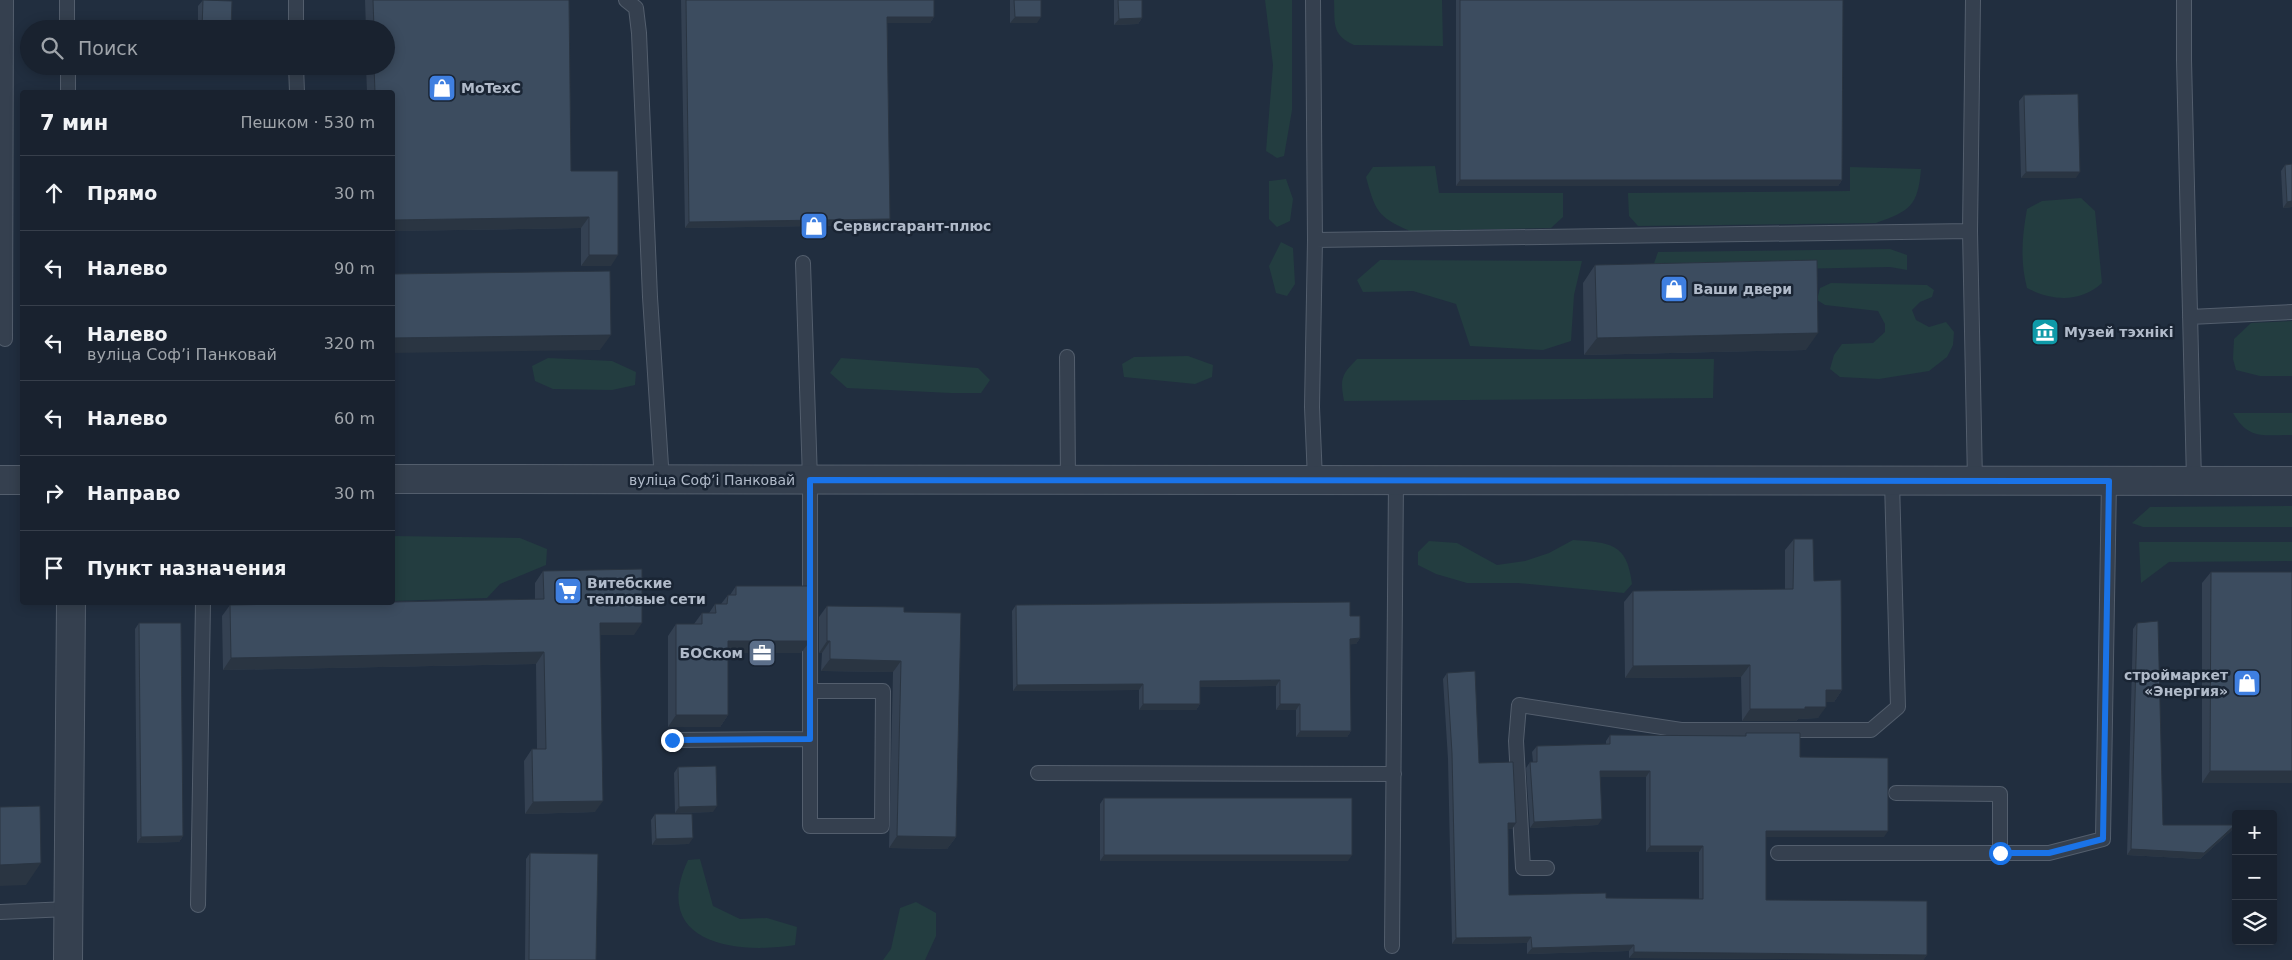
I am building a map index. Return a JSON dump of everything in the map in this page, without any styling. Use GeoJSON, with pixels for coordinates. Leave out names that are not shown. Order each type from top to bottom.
{"type":"FeatureCollection","features":[{"type":"Feature","properties":{"kind":"street","name":"вуліца Софʼі Панковай"},"geometry":{"type":"LineString","coordinates":[[395,478],[662,480],[2292,481]]}},
{"type":"Feature","properties":{"kind":"street"},"geometry":{"type":"LineString","coordinates":[[0,480],[20,480]]}},
{"type":"Feature","properties":{"kind":"street"},"geometry":{"type":"LineString","coordinates":[[68,960],[71,605]]}},
{"type":"Feature","properties":{"kind":"lane"},"geometry":{"type":"LineString","coordinates":[[5,340],[6,0]]}},
{"type":"Feature","properties":{"kind":"lane"},"geometry":{"type":"LineString","coordinates":[[67,0],[67,20]]}},
{"type":"Feature","properties":{"kind":"lane"},"geometry":{"type":"LineString","coordinates":[[296,0],[296,20]]}},
{"type":"Feature","properties":{"kind":"lane"},"geometry":{"type":"LineString","coordinates":[[1313,0],[1315,240],[1312,407],[1315,480]]}},
{"type":"Feature","properties":{"kind":"lane"},"geometry":{"type":"LineString","coordinates":[[1973,0],[1970,231],[1975,481]]}},
{"type":"Feature","properties":{"kind":"lane"},"geometry":{"type":"LineString","coordinates":[[2184,0],[2194,481]]}},
{"type":"Feature","properties":{"kind":"lane"},"geometry":{"type":"LineString","coordinates":[[633,3],[662,480]]}},
{"type":"Feature","properties":{"kind":"lane"},"geometry":{"type":"LineString","coordinates":[[68,75],[68,90]]}},
{"type":"Feature","properties":{"kind":"lane"},"geometry":{"type":"LineString","coordinates":[[296,75],[297,90]]}},
{"type":"Feature","properties":{"kind":"lane"},"geometry":{"type":"LineString","coordinates":[[1315,240],[1970,231]]}},
{"type":"Feature","properties":{"kind":"lane"},"geometry":{"type":"LineString","coordinates":[[803,263],[810,480],[810,691],[810,826],[882,826],[883,691],[810,691]]}},
{"type":"Feature","properties":{"kind":"lane"},"geometry":{"type":"LineString","coordinates":[[2190,317],[2292,312]]}},
{"type":"Feature","properties":{"kind":"lane"},"geometry":{"type":"LineString","coordinates":[[1067,357],[1068,480]]}},
{"type":"Feature","properties":{"kind":"lane"},"geometry":{"type":"LineString","coordinates":[[1392,946],[1396,481]]}},
{"type":"Feature","properties":{"kind":"lane"},"geometry":{"type":"LineString","coordinates":[[1547,868],[1523,868],[1516,740],[1519,705],[1681,730],[1871,730],[1898,707],[1892,481]]}},
{"type":"Feature","properties":{"kind":"lane"},"geometry":{"type":"LineString","coordinates":[[1778,853],[2049,853],[2103,839],[2109,481]]}},
{"type":"Feature","properties":{"kind":"lane"},"geometry":{"type":"LineString","coordinates":[[198,905],[203,605]]}},
{"type":"Feature","properties":{"kind":"lane"},"geometry":{"type":"LineString","coordinates":[[672,740],[810,739]]}},
{"type":"Feature","properties":{"kind":"lane"},"geometry":{"type":"LineString","coordinates":[[1038,774],[1394,774]]}},
{"type":"Feature","properties":{"kind":"lane"},"geometry":{"type":"LineString","coordinates":[[1896,793],[2000,794],[2000,853]]}},
{"type":"Feature","properties":{"kind":"lane"},"geometry":{"type":"LineString","coordinates":[[0,912],[68,909]]}},
{"type":"Feature","properties":{"kind":"green space"},"geometry":{"type":"Polygon","coordinates":[[[1265,0],[1292,0],[1292,110],[1284,156],[1277,158],[1266,151],[1273,65],[1265,0]]]}},
{"type":"Feature","properties":{"kind":"green space"},"geometry":{"type":"Polygon","coordinates":[[[1334,0],[1442,0],[1443,46],[1354,45],[1341,37],[1338,32],[1335,21],[1334,0]]]}},
{"type":"Feature","properties":{"kind":"green space"},"geometry":{"type":"Polygon","coordinates":[[[1435,166],[1439,193],[1563,193],[1563,217],[1551,228],[1410,231],[1390,221],[1379,211],[1375,205],[1366,177],[1373,167],[1435,166]]]}},
{"type":"Feature","properties":{"kind":"green space"},"geometry":{"type":"Polygon","coordinates":[[[1850,167],[1921,169],[1920,181],[1914,199],[1910,205],[1897,215],[1876,223],[1638,226],[1629,216],[1628,193],[1850,191],[1850,167]]]}},
{"type":"Feature","properties":{"kind":"green space"},"geometry":{"type":"Polygon","coordinates":[[[1286,179],[1293,199],[1290,221],[1277,227],[1269,219],[1269,181],[1286,179]]]}},
{"type":"Feature","properties":{"kind":"green space"},"geometry":{"type":"Polygon","coordinates":[[[2081,198],[2095,211],[2102,283],[2085,294],[2066,298],[2046,296],[2027,288],[2022,249],[2027,209],[2042,201],[2081,198]]]}},
{"type":"Feature","properties":{"kind":"green space"},"geometry":{"type":"Polygon","coordinates":[[[1281,242],[1293,248],[1295,284],[1287,296],[1276,293],[1269,266],[1281,242]]]}},
{"type":"Feature","properties":{"kind":"green space"},"geometry":{"type":"Polygon","coordinates":[[[1890,249],[1907,255],[1907,270],[1890,267],[1651,272],[1658,252],[1890,249]]]}},
{"type":"Feature","properties":{"kind":"green space"},"geometry":{"type":"Polygon","coordinates":[[[1380,260],[1582,261],[1574,295],[1571,341],[1543,350],[1470,346],[1456,304],[1413,291],[1363,292],[1357,280],[1380,260]]]}},
{"type":"Feature","properties":{"kind":"green space"},"geometry":{"type":"Polygon","coordinates":[[[1831,283],[1927,285],[1934,290],[1932,297],[1920,302],[1912,310],[1916,320],[1929,327],[1946,322],[1954,332],[1953,345],[1947,357],[1929,371],[1879,379],[1840,377],[1830,369],[1834,355],[1842,344],[1873,343],[1885,332],[1885,324],[1878,311],[1825,305],[1817,300],[1820,288],[1831,283]]]}},
{"type":"Feature","properties":{"kind":"green space"},"geometry":{"type":"Polygon","coordinates":[[[2292,321],[2292,376],[2260,376],[2236,370],[2233,359],[2234,339],[2251,323],[2292,321]]]}},
{"type":"Feature","properties":{"kind":"green space"},"geometry":{"type":"Polygon","coordinates":[[[1188,356],[1213,365],[1212,377],[1195,384],[1124,377],[1122,364],[1134,357],[1188,356]]]}},
{"type":"Feature","properties":{"kind":"green space"},"geometry":{"type":"Polygon","coordinates":[[[548,358],[612,361],[636,372],[635,385],[612,390],[553,389],[535,381],[532,366],[548,358]]]}},
{"type":"Feature","properties":{"kind":"green space"},"geometry":{"type":"Polygon","coordinates":[[[841,358],[978,368],[990,380],[981,393],[847,388],[830,373],[841,358]]]}},
{"type":"Feature","properties":{"kind":"green space"},"geometry":{"type":"Polygon","coordinates":[[[1357,359],[1714,359],[1713,398],[1344,401],[1343,378],[1357,359]]]}},
{"type":"Feature","properties":{"kind":"green space"},"geometry":{"type":"Polygon","coordinates":[[[2233,413],[2292,413],[2292,435],[2265,435],[2251,432],[2239,422],[2233,413]]]}},
{"type":"Feature","properties":{"kind":"green space"},"geometry":{"type":"Polygon","coordinates":[[[2292,506],[2292,527],[2143,527],[2132,523],[2150,507],[2292,506]]]}},
{"type":"Feature","properties":{"kind":"green space"},"geometry":{"type":"Polygon","coordinates":[[[395,536],[520,538],[547,549],[546,565],[500,584],[487,598],[395,601],[395,536]]]}},
{"type":"Feature","properties":{"kind":"green space"},"geometry":{"type":"Polygon","coordinates":[[[1573,540],[1607,544],[1621,552],[1630,570],[1632,584],[1624,593],[1518,583],[1467,583],[1436,574],[1418,565],[1418,552],[1429,541],[1457,543],[1497,565],[1525,561],[1549,553],[1573,540]]]}},
{"type":"Feature","properties":{"kind":"green space"},"geometry":{"type":"Polygon","coordinates":[[[2139,542],[2292,542],[2292,561],[2169,562],[2141,583],[2139,542]]]}},
{"type":"Feature","properties":{"kind":"green space"},"geometry":{"type":"Polygon","coordinates":[[[700,859],[713,906],[740,919],[767,918],[797,927],[795,945],[771,948],[724,944],[704,937],[689,926],[680,909],[679,888],[688,860],[700,859]]]}},
{"type":"Feature","properties":{"kind":"green space"},"geometry":{"type":"Polygon","coordinates":[[[916,902],[936,913],[936,936],[925,960],[883,960],[891,949],[900,908],[916,902]]]}},
{"type":"Feature","properties":{"kind":"building"},"geometry":{"type":"Polygon","coordinates":[[[203,0],[232,1],[231,20],[202,20],[203,0]]]}},
{"type":"Feature","properties":{"kind":"building"},"geometry":{"type":"Polygon","coordinates":[[[373,0],[569,0],[571,171],[618,171],[618,255],[589,255],[589,217],[395,220],[395,90],[375,90],[374,75],[395,75],[395,20],[374,20],[373,0]]]}},
{"type":"Feature","properties":{"kind":"building"},"geometry":{"type":"Polygon","coordinates":[[[686,0],[934,0],[934,17],[887,17],[890,219],[689,222],[686,0]]]}},
{"type":"Feature","properties":{"kind":"building"},"geometry":{"type":"Polygon","coordinates":[[[1014,0],[1041,0],[1041,17],[1015,17],[1014,0]]]}},
{"type":"Feature","properties":{"kind":"building"},"geometry":{"type":"Polygon","coordinates":[[[1118,0],[1142,0],[1142,18],[1119,19],[1118,0]]]}},
{"type":"Feature","properties":{"kind":"building"},"geometry":{"type":"Polygon","coordinates":[[[1460,0],[1843,0],[1842,180],[1460,180],[1460,0]]]}},
{"type":"Feature","properties":{"kind":"building"},"geometry":{"type":"Polygon","coordinates":[[[2078,94],[2080,172],[2026,172],[2024,95],[2078,94]]]}},
{"type":"Feature","properties":{"kind":"building"},"geometry":{"type":"Polygon","coordinates":[[[2292,164],[2292,201],[2287,202],[2285,165],[2292,164]]]}},
{"type":"Feature","properties":{"kind":"building"},"geometry":{"type":"Polygon","coordinates":[[[1817,260],[1818,333],[1597,338],[1595,265],[1817,260]]]}},
{"type":"Feature","properties":{"kind":"building"},"geometry":{"type":"Polygon","coordinates":[[[610,271],[611,335],[395,338],[395,274],[610,271]]]}},
{"type":"Feature","properties":{"kind":"building"},"geometry":{"type":"Polygon","coordinates":[[[1794,539],[1813,539],[1814,581],[1841,580],[1842,690],[1826,690],[1826,707],[1750,709],[1750,665],[1633,666],[1633,591],[1793,589],[1794,539]]]}},
{"type":"Feature","properties":{"kind":"building"},"geometry":{"type":"Polygon","coordinates":[[[642,569],[642,623],[600,623],[603,801],[533,802],[532,749],[546,749],[544,652],[231,658],[230,605],[395,605],[395,602],[544,599],[543,571],[642,569]]]}},
{"type":"Feature","properties":{"kind":"building","name":"строймаркет «Энергия»"},"geometry":{"type":"Polygon","coordinates":[[[2211,572],[2292,572],[2292,771],[2210,771],[2211,572]]]}},
{"type":"Feature","properties":{"kind":"building"},"geometry":{"type":"Polygon","coordinates":[[[736,586],[808,586],[810,641],[728,641],[728,715],[676,715],[676,624],[702,624],[702,613],[716,613],[715,604],[727,604],[728,595],[736,595],[736,586]]]}},
{"type":"Feature","properties":{"kind":"building"},"geometry":{"type":"Polygon","coordinates":[[[1350,602],[1350,616],[1360,616],[1360,638],[1350,639],[1351,731],[1300,731],[1300,704],[1280,704],[1280,680],[1200,681],[1200,704],[1143,704],[1143,684],[1017,685],[1016,605],[1350,602]]]}},
{"type":"Feature","properties":{"kind":"building"},"geometry":{"type":"Polygon","coordinates":[[[827,606],[904,607],[904,612],[961,613],[956,837],[897,836],[901,661],[830,659],[830,641],[827,641],[827,606]]]}},
{"type":"Feature","properties":{"kind":"building"},"geometry":{"type":"Polygon","coordinates":[[[2158,621],[2163,825],[2232,825],[2232,828],[2204,853],[2131,849],[2137,623],[2158,621]]]}},
{"type":"Feature","properties":{"kind":"building"},"geometry":{"type":"Polygon","coordinates":[[[139,623],[181,623],[183,836],[141,837],[139,623]]]}},
{"type":"Feature","properties":{"kind":"building"},"geometry":{"type":"Polygon","coordinates":[[[1475,671],[1479,763],[1513,762],[1516,823],[1508,823],[1509,895],[1606,893],[1606,898],[1703,899],[1703,846],[1650,846],[1650,771],[1600,771],[1602,819],[1534,822],[1530,762],[1537,762],[1537,746],[1610,744],[1610,735],[1746,736],[1746,733],[1800,733],[1800,757],[1888,758],[1888,831],[1766,831],[1766,900],[1927,901],[1927,955],[1634,952],[1634,945],[1532,948],[1531,937],[1456,938],[1452,753],[1447,673],[1475,671]]]}},
{"type":"Feature","properties":{"kind":"building"},"geometry":{"type":"Polygon","coordinates":[[[716,766],[717,806],[679,807],[678,767],[716,766]]]}},
{"type":"Feature","properties":{"kind":"building"},"geometry":{"type":"Polygon","coordinates":[[[1104,798],[1352,798],[1352,855],[1104,855],[1104,798]]]}},
{"type":"Feature","properties":{"kind":"building"},"geometry":{"type":"Polygon","coordinates":[[[40,806],[41,863],[0,865],[0,807],[40,806]]]}},
{"type":"Feature","properties":{"kind":"building"},"geometry":{"type":"Polygon","coordinates":[[[655,814],[692,814],[693,838],[656,839],[655,814]]]}},
{"type":"Feature","properties":{"kind":"building"},"geometry":{"type":"Polygon","coordinates":[[[530,853],[598,854],[596,960],[529,960],[530,853]]]}},
{"type":"Feature","properties":{"kind":"place","name":"MoTexC"},"geometry":{"type":"Point","coordinates":[442,88]}},
{"type":"Feature","properties":{"kind":"place","name":"Сервисгарант-плюс"},"geometry":{"type":"Point","coordinates":[814,226]}},
{"type":"Feature","properties":{"kind":"place","name":"Ваши двери"},"geometry":{"type":"Point","coordinates":[1674,289]}},
{"type":"Feature","properties":{"kind":"place","name":"Музей тэхнікі"},"geometry":{"type":"Point","coordinates":[2045,332]}},
{"type":"Feature","properties":{"kind":"place","name":"Витебские тепловые сети"},"geometry":{"type":"Point","coordinates":[568,591]}},
{"type":"Feature","properties":{"kind":"place","name":"БОСком"},"geometry":{"type":"Point","coordinates":[762,653]}},
{"type":"Feature","properties":{"kind":"place","name":"строймаркет «Энергия»"},"geometry":{"type":"Point","coordinates":[2247,683]}},
{"type":"Feature","properties":{"kind":"route"},"geometry":{"type":"LineString","coordinates":[[672,740],[810,739],[810,480],[2109,481],[2103,839],[2049,853],[2000,853]]}}]}
